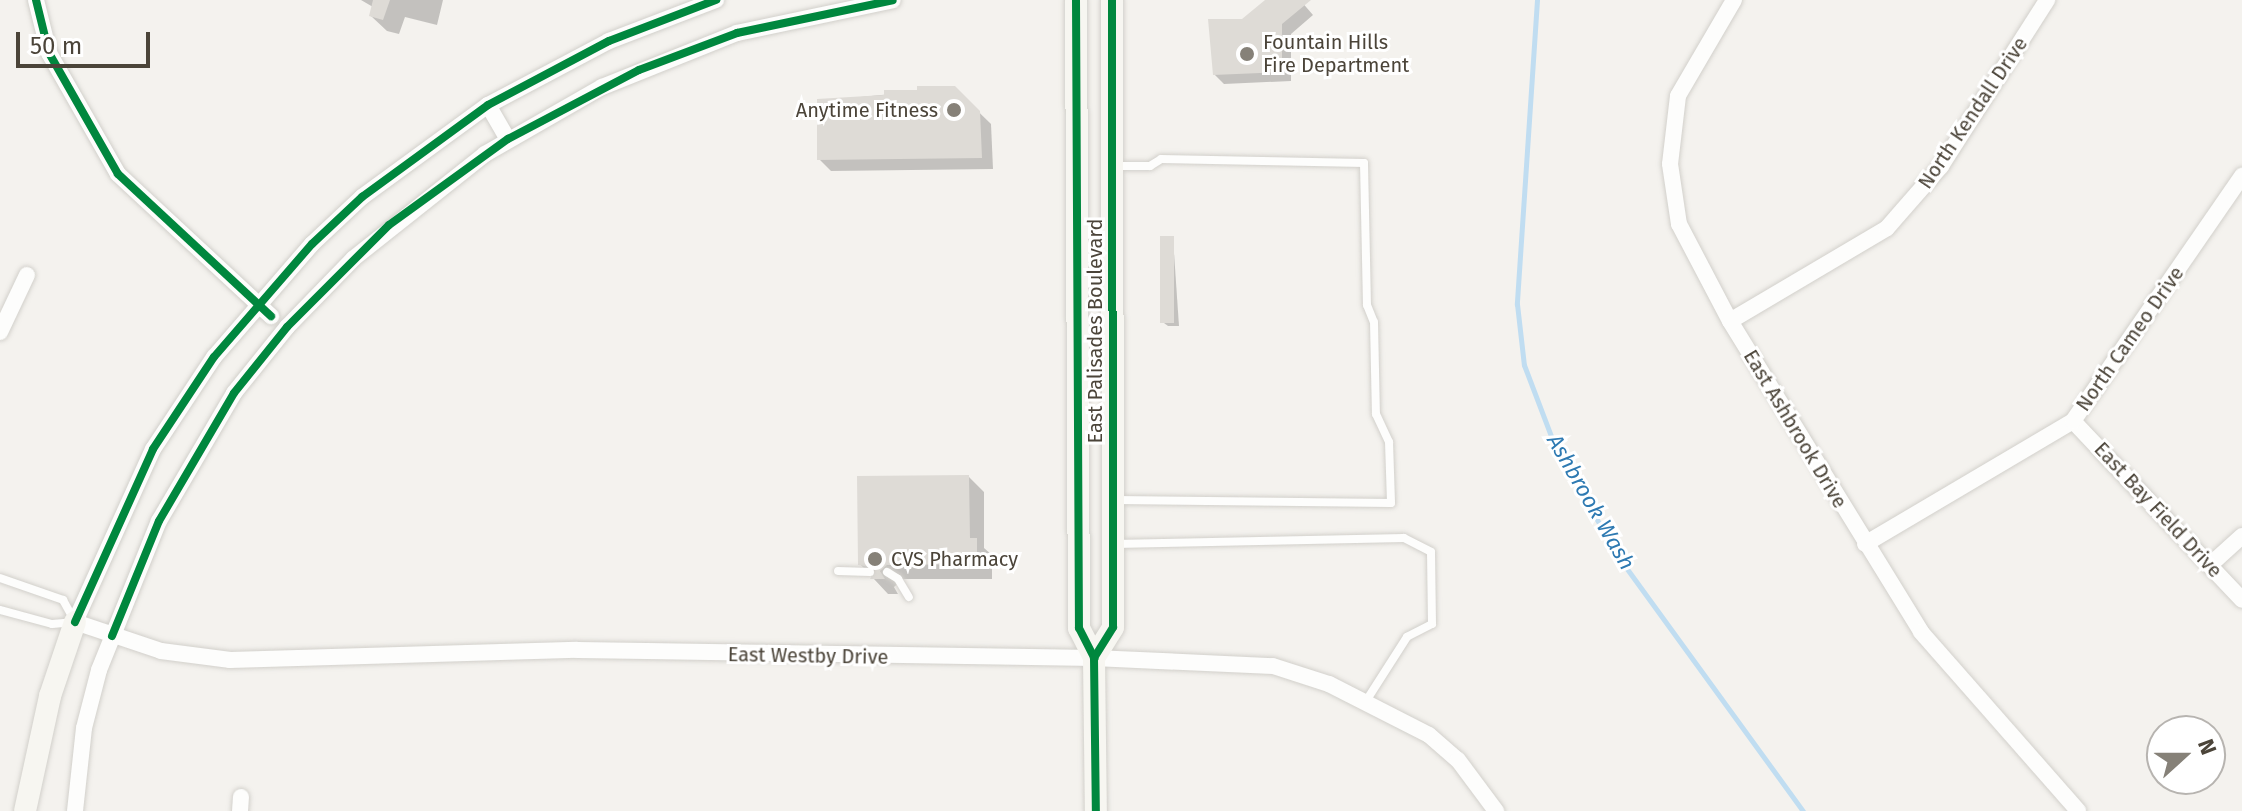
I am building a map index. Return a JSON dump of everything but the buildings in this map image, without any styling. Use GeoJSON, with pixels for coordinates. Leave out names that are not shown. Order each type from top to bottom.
{"type":"FeatureCollection","features":[{"type":"Feature","properties":{"kind":"street"},"geometry":{"type":"LineString","coordinates":[[36,0],[49,53],[118,174],[271,316]]}},
{"type":"Feature","properties":{"kind":"street"},"geometry":{"type":"LineString","coordinates":[[25,811],[50,696],[75,622],[153,449],[256,303],[362,197],[488,105],[609,41],[716,0]]}},
{"type":"Feature","properties":{"kind":"street"},"geometry":{"type":"LineString","coordinates":[[75,811],[84,728],[112,636],[145,550],[201,444],[287,327],[389,225],[508,139],[602,87],[678,53],[820,6],[893,0]]}},
{"type":"Feature","properties":{"kind":"street","name":"East Palisades Boulevard"},"geometry":{"type":"LineString","coordinates":[[1076,0],[1079,628],[1094,658],[1096,811]]}},
{"type":"Feature","properties":{"kind":"street","name":"East Palisades Boulevard"},"geometry":{"type":"LineString","coordinates":[[1094,658],[1113,627],[1112,0]]}},
{"type":"Feature","properties":{"kind":"street","name":"East Ashbrook Drive"},"geometry":{"type":"LineString","coordinates":[[1734,0],[1678,96],[1670,164],[1679,224],[1730,321],[1865,544],[1950,671],[2078,811]]}},
{"type":"Feature","properties":{"kind":"street","name":"North Kendall Drive"},"geometry":{"type":"LineString","coordinates":[[1730,321],[1887,228],[1941,166],[2047,0]]}},
{"type":"Feature","properties":{"kind":"street"},"geometry":{"type":"LineString","coordinates":[[488,105],[508,139]]}},
{"type":"Feature","properties":{"kind":"street","name":"North Cameo Drive"},"geometry":{"type":"LineString","coordinates":[[1865,544],[2073,421],[2242,176]]}},
{"type":"Feature","properties":{"kind":"street"},"geometry":{"type":"LineString","coordinates":[[0,332],[27,275]]}},
{"type":"Feature","properties":{"kind":"street","name":"East Bay Field Drive"},"geometry":{"type":"LineString","coordinates":[[2073,421],[2242,600]]}},
{"type":"Feature","properties":{"kind":"street"},"geometry":{"type":"LineString","coordinates":[[2210,565],[2242,536]]}},
{"type":"Feature","properties":{"kind":"street","name":"East Westby Drive"},"geometry":{"type":"LineString","coordinates":[[75,622],[112,636],[198,658],[244,660],[577,650],[1094,658],[1273,666],[1366,701],[1429,735],[1458,760],[1496,811]]}},
{"type":"Feature","properties":{"kind":"lane"},"geometry":{"type":"LineString","coordinates":[[1110,166],[1150,166],[1161,159],[1364,163],[1367,305],[1374,322],[1376,414],[1389,442],[1391,503],[1112,500]]}},
{"type":"Feature","properties":{"kind":"lane"},"geometry":{"type":"LineString","coordinates":[[1113,544],[1404,538],[1431,552],[1432,624],[1407,637],[1366,701]]}},
{"type":"Feature","properties":{"kind":"lane"},"geometry":{"type":"LineString","coordinates":[[838,571],[870,572]]}},
{"type":"Feature","properties":{"kind":"lane"},"geometry":{"type":"LineString","coordinates":[[887,572],[898,579],[909,597]]}},
{"type":"Feature","properties":{"kind":"lane"},"geometry":{"type":"LineString","coordinates":[[0,578],[63,600],[75,622],[52,624],[0,610]]}},
{"type":"Feature","properties":{"kind":"waterway","name":"Ashbrook Wash"},"geometry":{"type":"LineString","coordinates":[[1537,0],[1517,304],[1524,365],[1557,452],[1622,562],[1803,811]]}},
{"type":"Feature","properties":{"kind":"cycle path"},"geometry":{"type":"LineString","coordinates":[[36,0],[49,53],[118,174],[271,316]]}},
{"type":"Feature","properties":{"kind":"cycle path"},"geometry":{"type":"LineString","coordinates":[[75,622],[153,449],[214,357],[312,244],[362,197],[488,105],[609,41],[716,0]]}},
{"type":"Feature","properties":{"kind":"cycle path"},"geometry":{"type":"LineString","coordinates":[[112,636],[159,521],[234,393],[287,327],[389,225],[508,139],[639,70],[737,33],[893,0]]}},
{"type":"Feature","properties":{"kind":"cycle path"},"geometry":{"type":"LineString","coordinates":[[1076,0],[1079,628],[1094,658],[1096,811]]}},
{"type":"Feature","properties":{"kind":"cycle path"},"geometry":{"type":"LineString","coordinates":[[1094,658],[1113,627],[1112,0]]}},
{"type":"Feature","properties":{"kind":"place","name":"Fountain Hills Fire Department"},"geometry":{"type":"Point","coordinates":[1247,54]}},
{"type":"Feature","properties":{"kind":"place","name":"Anytime Fitness"},"geometry":{"type":"Point","coordinates":[954,110]}},
{"type":"Feature","properties":{"kind":"place","name":"CVS Pharmacy"},"geometry":{"type":"Point","coordinates":[875,559]}}]}
